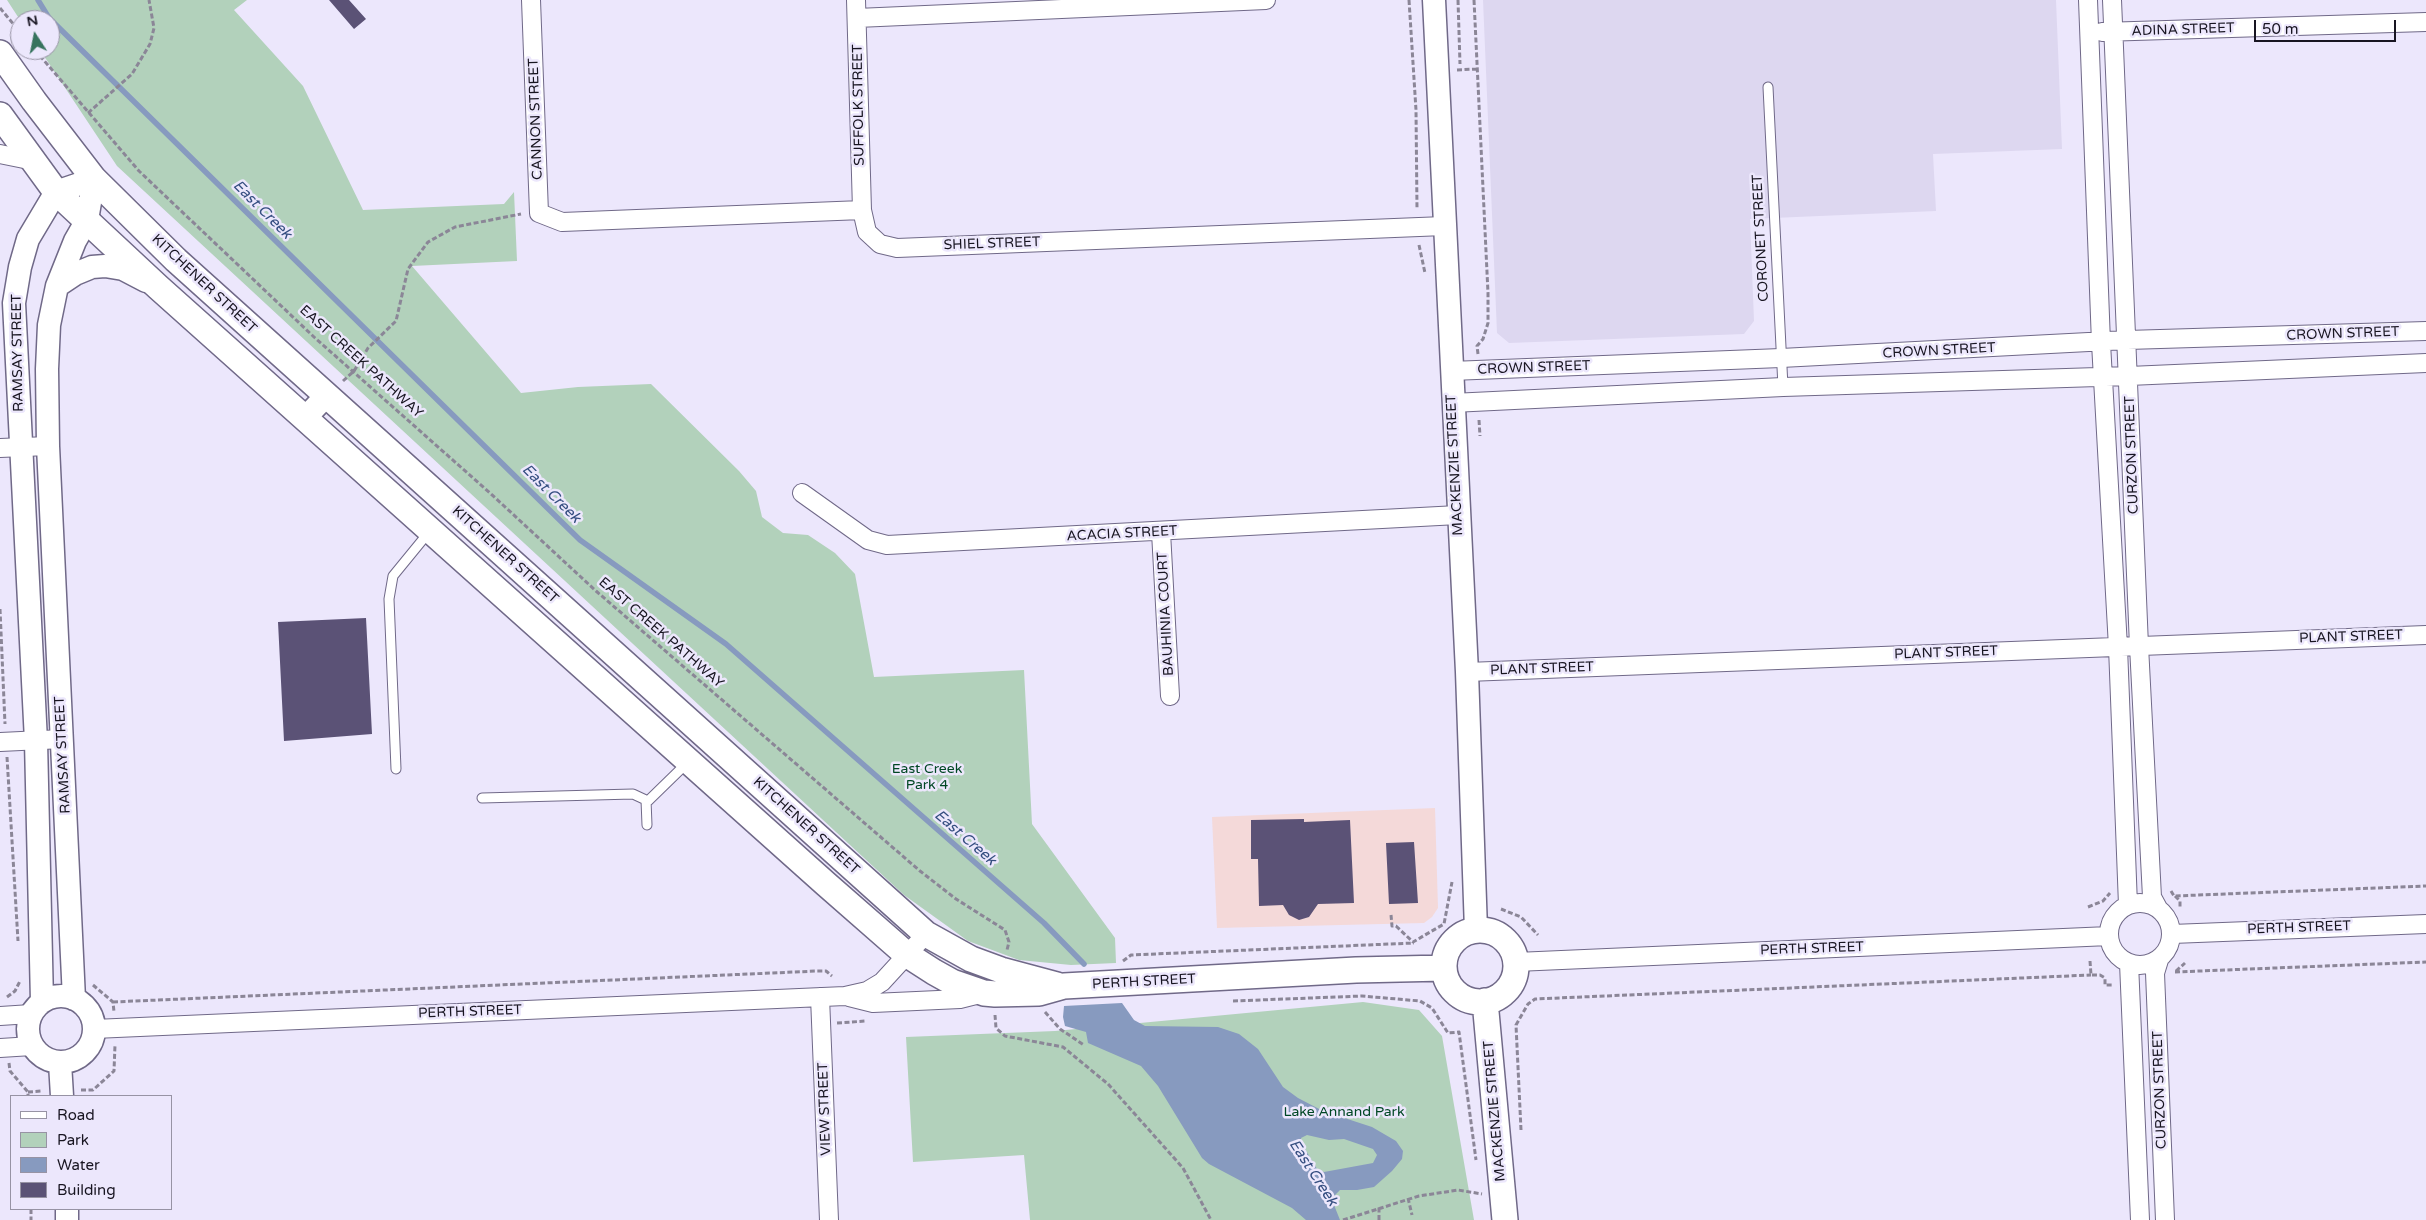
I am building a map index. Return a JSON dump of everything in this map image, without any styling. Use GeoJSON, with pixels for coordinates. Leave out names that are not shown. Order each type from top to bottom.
{"type":"FeatureCollection","features":[{"type":"Feature","properties":{"kind":"main road","name":"KITCHENER STREET"},"geometry":{"type":"LineString","coordinates":[[0,52],[34,101],[94,179],[176,260],[926,934],[971,959],[1001,970],[1064,986]]}},
{"type":"Feature","properties":{"kind":"main road"},"geometry":{"type":"LineString","coordinates":[[0,115],[56,192],[158,287],[906,954],[952,982],[990,994]]}},
{"type":"Feature","properties":{"kind":"main road"},"geometry":{"type":"LineString","coordinates":[[1476,930],[1486,930],[1503,937],[1510,944],[1516,962],[1514,978],[1506,991],[1485,1001],[1468,999],[1454,990],[1449,984],[1444,968],[1445,957],[1449,947],[1465,933],[1476,930]]}},
{"type":"Feature","properties":{"kind":"main road","name":"PERTH STREET"},"geometry":{"type":"LineString","coordinates":[[990,994],[1039,993],[1117,975],[1444,968]]}},
{"type":"Feature","properties":{"kind":"main road","name":"MACKENZIE STREET"},"geometry":{"type":"LineString","coordinates":[[1485,1001],[1487,1196],[1505,1220]]}},
{"type":"Feature","properties":{"kind":"street","name":"CANNON STREET"},"geometry":{"type":"LineString","coordinates":[[531,0],[540,213]]}},
{"type":"Feature","properties":{"kind":"street","name":"SUFFOLK STREET"},"geometry":{"type":"LineString","coordinates":[[856,0],[862,210]]}},
{"type":"Feature","properties":{"kind":"street"},"geometry":{"type":"LineString","coordinates":[[857,18],[1266,0]]}},
{"type":"Feature","properties":{"kind":"street","name":"MACKENZIE STREET"},"geometry":{"type":"LineString","coordinates":[[1434,0],[1452,403],[1467,672],[1476,930]]}},
{"type":"Feature","properties":{"kind":"street","name":"CURZON STREET"},"geometry":{"type":"LineString","coordinates":[[2088,0],[2101,343],[2118,647],[2128,905]]}},
{"type":"Feature","properties":{"kind":"street","name":"CURZON STREET"},"geometry":{"type":"LineString","coordinates":[[2112,0],[2128,340],[2139,646],[2152,897],[2158,908]]}},
{"type":"Feature","properties":{"kind":"street","name":"ADINA STREET"},"geometry":{"type":"LineString","coordinates":[[2089,32],[2426,22]]}},
{"type":"Feature","properties":{"kind":"street"},"geometry":{"type":"LineString","coordinates":[[0,154],[34,162]]}},
{"type":"Feature","properties":{"kind":"street"},"geometry":{"type":"LineString","coordinates":[[56,192],[94,179]]}},
{"type":"Feature","properties":{"kind":"street","name":"RAMSAY STREET"},"geometry":{"type":"LineString","coordinates":[[74,998],[48,446],[47,369],[49,325],[57,286],[75,241],[87,220],[94,179]]}},
{"type":"Feature","properties":{"kind":"street","name":"RAMSAY STREET"},"geometry":{"type":"LineString","coordinates":[[36,1008],[36,741],[10,448],[16,294],[20,266],[28,239],[56,192]]}},
{"type":"Feature","properties":{"kind":"street"},"geometry":{"type":"LineString","coordinates":[[540,213],[562,222],[862,210]]}},
{"type":"Feature","properties":{"kind":"street","name":"SHIEL STREET"},"geometry":{"type":"LineString","coordinates":[[862,210],[867,232],[880,244],[898,248],[1444,226]]}},
{"type":"Feature","properties":{"kind":"street"},"geometry":{"type":"LineString","coordinates":[[57,286],[75,274],[92,267],[105,266],[123,269],[158,287]]}},
{"type":"Feature","properties":{"kind":"street","name":"CROWN STREET"},"geometry":{"type":"LineString","coordinates":[[1451,371],[1781,358],[2101,343],[2128,340],[2426,331]]}},
{"type":"Feature","properties":{"kind":"street"},"geometry":{"type":"LineString","coordinates":[[1452,403],[1783,387],[2129,376],[2426,363]]}},
{"type":"Feature","properties":{"kind":"street"},"geometry":{"type":"LineString","coordinates":[[306,418],[327,395]]}},
{"type":"Feature","properties":{"kind":"street"},"geometry":{"type":"LineString","coordinates":[[10,448],[48,446]]}},
{"type":"Feature","properties":{"kind":"street","name":"ACACIA STREET"},"geometry":{"type":"LineString","coordinates":[[802,493],[868,540],[887,545],[1458,516]]}},
{"type":"Feature","properties":{"kind":"street","name":"BAUHINIA COURT"},"geometry":{"type":"LineString","coordinates":[[1161,532],[1170,696]]}},
{"type":"Feature","properties":{"kind":"street","name":"PLANT STREET"},"geometry":{"type":"LineString","coordinates":[[1467,672],[2426,634]]}},
{"type":"Feature","properties":{"kind":"street"},"geometry":{"type":"LineString","coordinates":[[3,742],[63,739]]}},
{"type":"Feature","properties":{"kind":"street"},"geometry":{"type":"LineString","coordinates":[[2138,903],[2158,908],[2168,919],[2172,934],[2168,948],[2159,960],[2139,966],[2129,963],[2117,955],[2109,936],[2114,917],[2128,905],[2138,903]]}},
{"type":"Feature","properties":{"kind":"street","name":"PERTH STREET"},"geometry":{"type":"LineString","coordinates":[[2172,934],[2426,924]]}},
{"type":"Feature","properties":{"kind":"street","name":"PERTH STREET"},"geometry":{"type":"LineString","coordinates":[[104,1028],[846,996],[867,991],[882,982],[926,934]]}},
{"type":"Feature","properties":{"kind":"street","name":"PERTH STREET"},"geometry":{"type":"LineString","coordinates":[[1516,962],[2109,936]]}},
{"type":"Feature","properties":{"kind":"street","name":"CURZON STREET"},"geometry":{"type":"LineString","coordinates":[[2159,960],[2155,973],[2166,1220]]}},
{"type":"Feature","properties":{"kind":"street","name":"CURZON STREET"},"geometry":{"type":"LineString","coordinates":[[2129,963],[2140,1220]]}},
{"type":"Feature","properties":{"kind":"street","name":"PERTH STREET"},"geometry":{"type":"LineString","coordinates":[[846,996],[873,1003],[960,999],[990,994]]}},
{"type":"Feature","properties":{"kind":"street"},"geometry":{"type":"LineString","coordinates":[[0,1016],[36,1008],[58,996],[74,998],[80,1002],[104,1028],[82,1055],[72,1061],[60,1063],[41,1057],[32,1046],[27,1030],[36,1008]]}},
{"type":"Feature","properties":{"kind":"street","name":"VIEW STREET"},"geometry":{"type":"LineString","coordinates":[[820,997],[829,1220]]}},
{"type":"Feature","properties":{"kind":"street"},"geometry":{"type":"LineString","coordinates":[[4,1048],[32,1046]]}},
{"type":"Feature","properties":{"kind":"street"},"geometry":{"type":"LineString","coordinates":[[60,1063],[62,1093]]}},
{"type":"Feature","properties":{"kind":"lane","name":"CORONET STREET"},"geometry":{"type":"LineString","coordinates":[[1768,87],[1783,387]]}},
{"type":"Feature","properties":{"kind":"lane"},"geometry":{"type":"LineString","coordinates":[[396,770],[388,599],[393,576],[430,530]]}},
{"type":"Feature","properties":{"kind":"lane"},"geometry":{"type":"LineString","coordinates":[[482,798],[633,794],[648,801],[689,761]]}},
{"type":"Feature","properties":{"kind":"lane"},"geometry":{"type":"LineString","coordinates":[[646,800],[647,825]]}},
{"type":"Feature","properties":{"kind":"path"},"geometry":{"type":"LineString","coordinates":[[88,113],[129,77],[150,44],[154,28],[149,0]]}},
{"type":"Feature","properties":{"kind":"path"},"geometry":{"type":"LineString","coordinates":[[1409,0],[1416,110],[1416,206],[1420,256],[1427,277]]}},
{"type":"Feature","properties":{"kind":"path"},"geometry":{"type":"LineString","coordinates":[[1458,0],[1460,70]]}},
{"type":"Feature","properties":{"kind":"path"},"geometry":{"type":"LineString","coordinates":[[1474,0],[1488,313],[1488,323],[1483,338],[1477,346],[1477,370]]}},
{"type":"Feature","properties":{"kind":"path"},"geometry":{"type":"LineString","coordinates":[[0,8],[10,20]]}},
{"type":"Feature","properties":{"kind":"path","name":"EAST CREEK PATHWAY"},"geometry":{"type":"LineString","coordinates":[[43,60],[139,171],[314,337],[490,493],[596,591],[920,871],[956,900],[1005,930],[1009,942],[1001,970]]}},
{"type":"Feature","properties":{"kind":"path"},"geometry":{"type":"LineString","coordinates":[[1451,70],[1476,68]]}},
{"type":"Feature","properties":{"kind":"path"},"geometry":{"type":"LineString","coordinates":[[354,371],[368,348],[396,321],[408,269],[428,242],[456,228],[505,216],[540,213]]}},
{"type":"Feature","properties":{"kind":"path"},"geometry":{"type":"LineString","coordinates":[[1479,402],[1480,436]]}},
{"type":"Feature","properties":{"kind":"path"},"geometry":{"type":"LineString","coordinates":[[0,609],[3,742],[18,945]]}},
{"type":"Feature","properties":{"kind":"path"},"geometry":{"type":"LineString","coordinates":[[1117,975],[1130,955],[1413,942],[1444,924],[1453,878]]}},
{"type":"Feature","properties":{"kind":"path"},"geometry":{"type":"LineString","coordinates":[[2174,896],[2426,886]]}},
{"type":"Feature","properties":{"kind":"path"},"geometry":{"type":"LineString","coordinates":[[2163,888],[2170,890],[2180,901],[2180,907]]}},
{"type":"Feature","properties":{"kind":"path"},"geometry":{"type":"LineString","coordinates":[[2088,907],[2102,901],[2112,889]]}},
{"type":"Feature","properties":{"kind":"path"},"geometry":{"type":"LineString","coordinates":[[1501,909],[1521,917],[1538,935]]}},
{"type":"Feature","properties":{"kind":"path"},"geometry":{"type":"LineString","coordinates":[[1391,915],[1392,926],[1396,926],[1417,948]]}},
{"type":"Feature","properties":{"kind":"path"},"geometry":{"type":"LineString","coordinates":[[2090,962],[2091,975]]}},
{"type":"Feature","properties":{"kind":"path"},"geometry":{"type":"LineString","coordinates":[[2176,971],[2426,962]]}},
{"type":"Feature","properties":{"kind":"path"},"geometry":{"type":"LineString","coordinates":[[2173,976],[2185,963]]}},
{"type":"Feature","properties":{"kind":"path"},"geometry":{"type":"LineString","coordinates":[[93,984],[113,1002],[826,970],[832,976]]}},
{"type":"Feature","properties":{"kind":"path"},"geometry":{"type":"LineString","coordinates":[[1521,1132],[1516,1025],[1528,1004],[1535,999],[2091,975],[2100,975],[2104,978],[2105,984],[2118,986]]}},
{"type":"Feature","properties":{"kind":"path"},"geometry":{"type":"LineString","coordinates":[[990,994],[996,1028],[1005,1036],[1063,1047],[1108,1084],[1182,1168],[1211,1220]]}},
{"type":"Feature","properties":{"kind":"path"},"geometry":{"type":"LineString","coordinates":[[1225,1001],[1362,996],[1420,1001],[1432,1008],[1448,1033],[1459,1032],[1476,1167]]}},
{"type":"Feature","properties":{"kind":"path"},"geometry":{"type":"LineString","coordinates":[[4,1048],[10,1071],[28,1094],[93,1090],[114,1071],[104,1028],[113,1002]]}},
{"type":"Feature","properties":{"kind":"path"},"geometry":{"type":"LineString","coordinates":[[1042,1007],[1050,1020],[1084,1045]]}},
{"type":"Feature","properties":{"kind":"path"},"geometry":{"type":"LineString","coordinates":[[1479,1185],[1487,1196]]}},
{"type":"Feature","properties":{"kind":"path"},"geometry":{"type":"LineString","coordinates":[[1344,1220],[1408,1198],[1458,1190],[1487,1196]]}},
{"type":"Feature","properties":{"kind":"path"},"geometry":{"type":"LineString","coordinates":[[1408,1198],[1412,1215]]}},
{"type":"Feature","properties":{"kind":"path"},"geometry":{"type":"LineString","coordinates":[[1379,1207],[1379,1220]]}},
{"type":"Feature","properties":{"kind":"shaded area"},"geometry":{"type":"Polygon","coordinates":[[[1483,0],[2056,0],[2062,149],[1933,154],[1936,211],[1750,219],[1754,321],[1744,334],[1509,343],[1497,333],[1483,0]]]}},
{"type":"Feature","properties":{"kind":"shaded area"},"geometry":{"type":"Polygon","coordinates":[[[1435,808],[1438,908],[1432,917],[1424,923],[1217,928],[1212,817],[1435,808]]]}},
{"type":"Feature","properties":{"kind":"green space","name":"East Creek Park 4"},"geometry":{"type":"Polygon","coordinates":[[[7,0],[247,0],[234,10],[303,86],[363,210],[504,204],[514,192],[517,261],[412,266],[521,393],[578,387],[651,384],[739,471],[756,491],[762,517],[783,533],[808,535],[835,553],[855,574],[874,677],[1024,670],[1032,824],[1115,938],[1116,963],[1071,965],[1019,960],[968,941],[904,895],[117,166],[47,60],[60,60],[60,10],[14,10],[7,0]]]}},
{"type":"Feature","properties":{"kind":"green space","name":"Lake Annand Park"},"geometry":{"type":"Polygon","coordinates":[[[1363,1002],[1419,1010],[1442,1036],[1474,1220],[1030,1220],[1024,1155],[913,1162],[906,1037],[1055,1031],[1363,1002]]]}},
{"type":"Feature","properties":{"kind":"water"},"geometry":{"type":"Polygon","coordinates":[[[1122,1003],[1134,1020],[1145,1026],[1218,1027],[1239,1034],[1258,1049],[1283,1087],[1298,1098],[1323,1111],[1372,1127],[1396,1141],[1403,1151],[1402,1159],[1374,1187],[1340,1190],[1334,1196],[1334,1205],[1340,1220],[1306,1220],[1292,1208],[1209,1164],[1202,1158],[1158,1086],[1141,1066],[1088,1043],[1086,1032],[1065,1026],[1063,1017],[1064,1006],[1122,1003]],[[1307,1135],[1301,1138],[1302,1144],[1317,1169],[1324,1172],[1373,1163],[1377,1155],[1373,1149],[1344,1139],[1329,1140],[1307,1135]]]}},
{"type":"Feature","properties":{"kind":"building"},"geometry":{"type":"Polygon","coordinates":[[[329,0],[349,0],[366,19],[354,29],[329,0]]]}},
{"type":"Feature","properties":{"kind":"building"},"geometry":{"type":"Polygon","coordinates":[[[366,618],[372,734],[284,741],[278,622],[366,618]]]}},
{"type":"Feature","properties":{"kind":"building"},"geometry":{"type":"Polygon","coordinates":[[[1304,819],[1304,822],[1350,820],[1354,903],[1318,904],[1309,917],[1299,920],[1289,915],[1283,905],[1259,906],[1258,859],[1251,859],[1251,820],[1304,819]]]}},
{"type":"Feature","properties":{"kind":"building"},"geometry":{"type":"Polygon","coordinates":[[[1414,842],[1418,903],[1389,904],[1386,843],[1414,842]]]}},
{"type":"Feature","properties":{"kind":"waterway","name":"East Creek"},"geometry":{"type":"LineString","coordinates":[[38,0],[49,18],[580,540],[726,644],[1044,923],[1084,964]]}}]}
